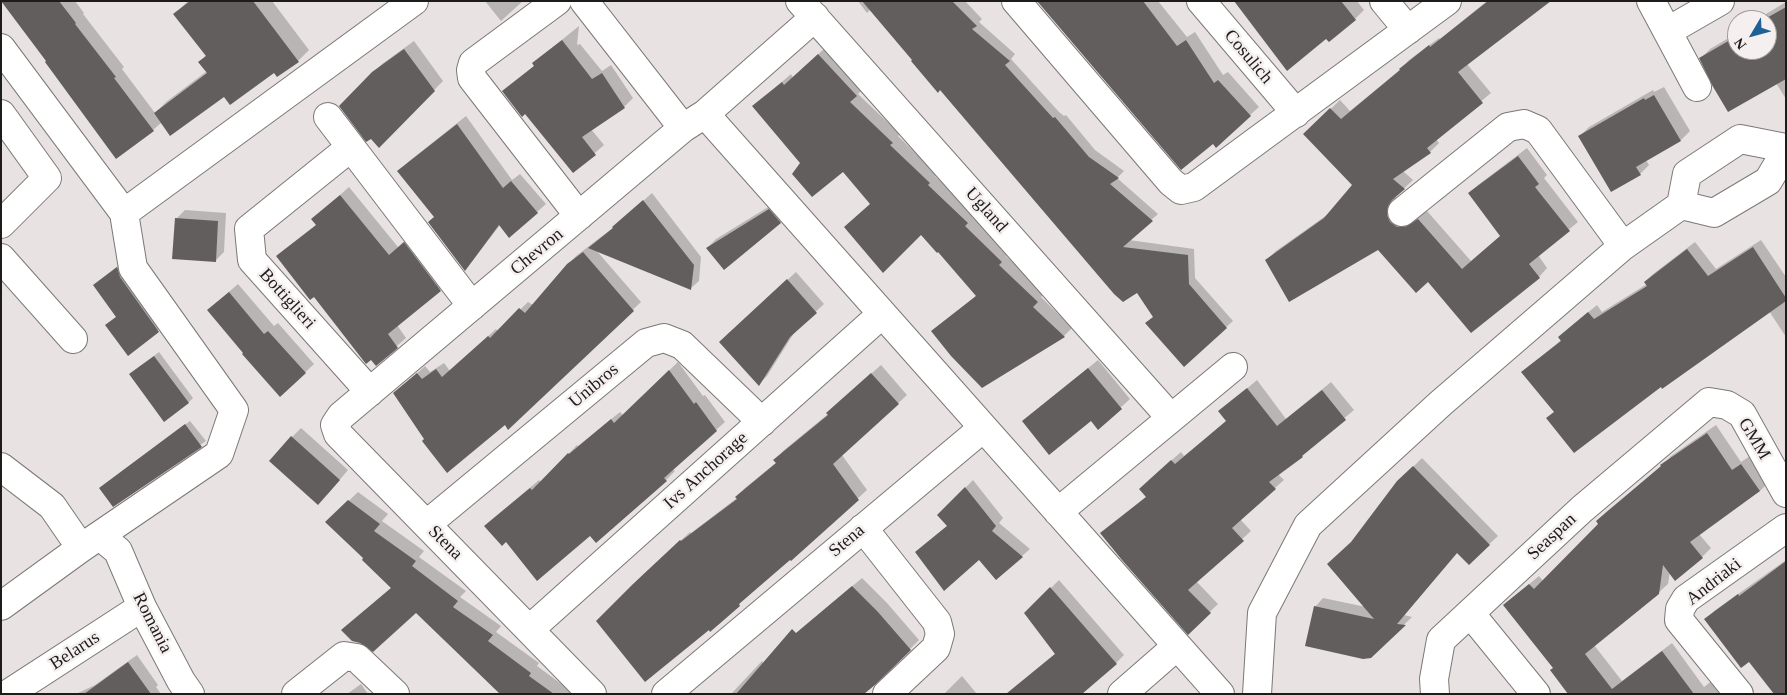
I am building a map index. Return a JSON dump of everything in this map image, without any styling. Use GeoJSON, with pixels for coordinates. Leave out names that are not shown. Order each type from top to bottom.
{"type":"FeatureCollection","features":[{"type":"Feature","properties":{"kind":"street"},"geometry":{"type":"LineString","coordinates":[[124,213],[414,1]]}},
{"type":"Feature","properties":{"kind":"street"},"geometry":{"type":"LineString","coordinates":[[557,1],[474,63],[471,70],[472,78],[579,216]]}},
{"type":"Feature","properties":{"kind":"street"},"geometry":{"type":"LineString","coordinates":[[584,1],[694,121],[882,314],[1220,694]]}},
{"type":"Feature","properties":{"kind":"street"},"geometry":{"type":"LineString","coordinates":[[1016,1],[1171,182],[1181,190],[1194,186],[1447,1]]}},
{"type":"Feature","properties":{"kind":"street","name":"Cosulich"},"geometry":{"type":"LineString","coordinates":[[1201,1],[1296,112]]}},
{"type":"Feature","properties":{"kind":"street"},"geometry":{"type":"LineString","coordinates":[[1384,1],[1408,30]]}},
{"type":"Feature","properties":{"kind":"street"},"geometry":{"type":"LineString","coordinates":[[1651,1],[1697,87]]}},
{"type":"Feature","properties":{"kind":"street"},"geometry":{"type":"LineString","coordinates":[[1668,31],[1720,1]]}},
{"type":"Feature","properties":{"kind":"street","name":"Chevron"},"geometry":{"type":"LineString","coordinates":[[370,392],[694,121],[807,9]]}},
{"type":"Feature","properties":{"kind":"street","name":"Ugland"},"geometry":{"type":"LineString","coordinates":[[807,9],[1171,418]]}},
{"type":"Feature","properties":{"kind":"street"},"geometry":{"type":"LineString","coordinates":[[1,48],[124,213],[134,268],[234,410],[219,454],[100,545],[1,606]]}},
{"type":"Feature","properties":{"kind":"street"},"geometry":{"type":"LineString","coordinates":[[1,114],[47,178],[1,224]]}},
{"type":"Feature","properties":{"kind":"street"},"geometry":{"type":"LineString","coordinates":[[328,117],[472,306]]}},
{"type":"Feature","properties":{"kind":"street"},"geometry":{"type":"LineString","coordinates":[[1402,212],[1508,127],[1524,124],[1538,130],[1623,246]]}},
{"type":"Feature","properties":{"kind":"street"},"geometry":{"type":"LineString","coordinates":[[1257,694],[1262,612],[1308,525],[1440,403],[1623,246],[1681,206],[1687,174],[1740,139],[1786,150],[1768,181],[1714,213],[1681,206]]}},
{"type":"Feature","properties":{"kind":"street","name":"Bottiglieri"},"geometry":{"type":"LineString","coordinates":[[351,147],[249,229],[252,260],[370,392]]}},
{"type":"Feature","properties":{"kind":"street"},"geometry":{"type":"LineString","coordinates":[[1,258],[73,339]]}},
{"type":"Feature","properties":{"kind":"street","name":"Ivs Anchorage"},"geometry":{"type":"LineString","coordinates":[[530,629],[882,314]]}},
{"type":"Feature","properties":{"kind":"street","name":"Unibros"},"geometry":{"type":"LineString","coordinates":[[427,524],[646,343],[664,338],[682,345],[762,422]]}},
{"type":"Feature","properties":{"kind":"street"},"geometry":{"type":"LineString","coordinates":[[1058,512],[1234,367]]}},
{"type":"Feature","properties":{"kind":"street","name":"Stena"},"geometry":{"type":"LineString","coordinates":[[370,392],[341,416],[335,425],[338,434],[592,694]]}},
{"type":"Feature","properties":{"kind":"street","name":"GMM"},"geometry":{"type":"LineString","coordinates":[[1709,402],[1726,405],[1742,414],[1786,494]]}},
{"type":"Feature","properties":{"kind":"street","name":"Seaspan"},"geometry":{"type":"LineString","coordinates":[[1435,694],[1434,679],[1441,640],[1582,510],[1709,402]]}},
{"type":"Feature","properties":{"kind":"street","name":"Stena"},"geometry":{"type":"LineString","coordinates":[[666,694],[983,428]]}},
{"type":"Feature","properties":{"kind":"street","name":"Romania"},"geometry":{"type":"LineString","coordinates":[[1,467],[100,545],[142,607],[181,681],[190,694]]}},
{"type":"Feature","properties":{"kind":"street"},"geometry":{"type":"LineString","coordinates":[[863,528],[937,622],[940,634],[936,648],[887,694]]}},
{"type":"Feature","properties":{"kind":"street","name":"Andriaki"},"geometry":{"type":"LineString","coordinates":[[1739,694],[1679,620],[1680,609],[1686,599],[1786,528]]}},
{"type":"Feature","properties":{"kind":"street","name":"Belarus"},"geometry":{"type":"LineString","coordinates":[[8,694],[142,607]]}},
{"type":"Feature","properties":{"kind":"street"},"geometry":{"type":"LineString","coordinates":[[1470,613],[1536,694]]}},
{"type":"Feature","properties":{"kind":"street"},"geometry":{"type":"LineString","coordinates":[[1122,694],[1177,646]]}},
{"type":"Feature","properties":{"kind":"street"},"geometry":{"type":"LineString","coordinates":[[296,694],[344,656],[357,658],[395,694]]}},
{"type":"Feature","properties":{"kind":"building"},"geometry":{"type":"Polygon","coordinates":[[[1,1],[59,1],[154,131],[116,159],[1,1]]]}},
{"type":"Feature","properties":{"kind":"building"},"geometry":{"type":"Polygon","coordinates":[[[190,1],[253,1],[299,62],[277,77],[274,73],[230,105],[224,97],[170,136],[154,113],[207,73],[198,62],[206,56],[173,14],[190,1]]]}},
{"type":"Feature","properties":{"kind":"building"},"geometry":{"type":"Polygon","coordinates":[[[862,1],[952,1],[977,26],[972,29],[1010,61],[1005,65],[1053,118],[1055,117],[1089,157],[1119,178],[1110,184],[1153,221],[1123,247],[1188,255],[1189,284],[1227,328],[1184,367],[1145,323],[1153,317],[1137,293],[1123,302],[1114,294],[940,90],[938,93],[862,1]]]}},
{"type":"Feature","properties":{"kind":"building"},"geometry":{"type":"Polygon","coordinates":[[[1037,1],[1143,1],[1177,46],[1186,40],[1214,83],[1218,80],[1251,116],[1216,148],[1213,144],[1181,170],[1037,1]]]}},
{"type":"Feature","properties":{"kind":"building"},"geometry":{"type":"Polygon","coordinates":[[[1234,1],[1341,1],[1356,20],[1329,42],[1326,39],[1287,71],[1234,1]]]}},
{"type":"Feature","properties":{"kind":"building"},"geometry":{"type":"Polygon","coordinates":[[[1488,1],[1551,1],[1458,72],[1483,103],[1427,148],[1431,153],[1393,179],[1405,189],[1392,200],[1388,206],[1387,215],[1390,222],[1397,227],[1405,227],[1418,219],[1462,269],[1500,236],[1468,193],[1518,156],[1539,184],[1535,187],[1570,231],[1529,264],[1540,278],[1471,333],[1428,282],[1416,293],[1378,250],[1289,302],[1265,260],[1324,218],[1352,185],[1303,134],[1330,108],[1341,119],[1399,69],[1488,1]]]}},
{"type":"Feature","properties":{"kind":"building"},"geometry":{"type":"Polygon","coordinates":[[[1786,7],[1786,79],[1728,112],[1699,58],[1727,42],[1727,60],[1777,60],[1777,12],[1786,7]]]}},
{"type":"Feature","properties":{"kind":"building"},"geometry":{"type":"Polygon","coordinates":[[[562,40],[592,79],[602,73],[625,108],[582,137],[596,155],[573,173],[525,114],[522,117],[502,91],[534,66],[532,63],[562,40]]]}},
{"type":"Feature","properties":{"kind":"building"},"geometry":{"type":"Polygon","coordinates":[[[404,49],[435,91],[379,148],[371,139],[366,142],[339,106],[372,72],[404,49]]]}},
{"type":"Feature","properties":{"kind":"building"},"geometry":{"type":"Polygon","coordinates":[[[818,54],[857,96],[850,102],[893,143],[890,145],[968,223],[965,226],[1002,262],[999,265],[1038,302],[1033,307],[1065,337],[982,388],[951,356],[931,331],[976,296],[938,252],[921,235],[883,273],[844,227],[870,204],[843,172],[812,197],[792,174],[800,163],[752,106],[782,82],[784,85],[818,54]]]}},
{"type":"Feature","properties":{"kind":"building"},"geometry":{"type":"Polygon","coordinates":[[[1654,95],[1681,141],[1636,167],[1641,175],[1611,192],[1578,136],[1644,98],[1645,100],[1654,95]]]}},
{"type":"Feature","properties":{"kind":"building"},"geometry":{"type":"Polygon","coordinates":[[[457,124],[503,188],[511,181],[538,213],[509,238],[499,225],[465,271],[428,222],[434,217],[397,171],[457,124]]]}},
{"type":"Feature","properties":{"kind":"building"},"geometry":{"type":"Polygon","coordinates":[[[340,195],[389,255],[404,242],[441,291],[388,334],[398,348],[376,366],[371,360],[366,364],[314,297],[310,300],[276,256],[316,225],[311,219],[340,195]]]}},
{"type":"Feature","properties":{"kind":"building"},"geometry":{"type":"Polygon","coordinates":[[[643,200],[694,265],[691,290],[588,248],[643,200]]]}},
{"type":"Feature","properties":{"kind":"building"},"geometry":{"type":"Polygon","coordinates":[[[769,209],[781,223],[724,270],[706,248],[769,209]]]}},
{"type":"Feature","properties":{"kind":"building"},"geometry":{"type":"Polygon","coordinates":[[[175,218],[218,221],[216,262],[172,259],[175,218]]]}},
{"type":"Feature","properties":{"kind":"building"},"geometry":{"type":"Polygon","coordinates":[[[1753,247],[1786,298],[1786,301],[1662,389],[1661,387],[1574,453],[1546,418],[1554,412],[1521,372],[1561,341],[1558,337],[1588,312],[1594,319],[1647,286],[1644,282],[1687,249],[1708,276],[1753,247]]]}},
{"type":"Feature","properties":{"kind":"building"},"geometry":{"type":"Polygon","coordinates":[[[583,252],[634,311],[508,430],[505,425],[447,473],[422,441],[424,439],[393,393],[417,373],[422,379],[436,369],[442,377],[488,336],[490,338],[519,308],[525,313],[567,264],[583,252]]]}},
{"type":"Feature","properties":{"kind":"building"},"geometry":{"type":"Polygon","coordinates":[[[117,267],[120,277],[159,332],[128,356],[105,325],[116,317],[93,285],[117,267]]]}},
{"type":"Feature","properties":{"kind":"building"},"geometry":{"type":"Polygon","coordinates":[[[787,279],[817,313],[790,337],[759,386],[719,342],[787,279]]]}},
{"type":"Feature","properties":{"kind":"building"},"geometry":{"type":"Polygon","coordinates":[[[229,292],[264,334],[268,331],[306,373],[280,397],[207,310],[229,292]]]}},
{"type":"Feature","properties":{"kind":"building"},"geometry":{"type":"Polygon","coordinates":[[[154,356],[189,403],[164,422],[129,374],[154,356]]]}},
{"type":"Feature","properties":{"kind":"building"},"geometry":{"type":"Polygon","coordinates":[[[1088,368],[1122,409],[1098,430],[1091,421],[1049,455],[1022,421],[1088,368]]]}},
{"type":"Feature","properties":{"kind":"building"},"geometry":{"type":"Polygon","coordinates":[[[669,370],[717,431],[664,478],[667,481],[596,543],[590,536],[537,581],[506,542],[502,546],[484,526],[530,488],[532,490],[568,453],[611,419],[614,423],[669,370]]]}},
{"type":"Feature","properties":{"kind":"building"},"geometry":{"type":"Polygon","coordinates":[[[871,373],[899,404],[833,464],[859,500],[791,561],[739,604],[740,606],[710,632],[709,630],[645,682],[596,621],[680,540],[737,499],[735,497],[776,463],[773,460],[828,415],[826,413],[871,373]]]}},
{"type":"Feature","properties":{"kind":"building"},"geometry":{"type":"Polygon","coordinates":[[[1247,388],[1277,426],[1322,390],[1346,420],[1303,457],[1269,482],[1276,489],[1232,528],[1244,541],[1188,590],[1211,613],[1188,635],[1100,533],[1146,497],[1139,489],[1171,460],[1175,464],[1226,421],[1218,411],[1247,388]]]}},
{"type":"Feature","properties":{"kind":"building"},"geometry":{"type":"Polygon","coordinates":[[[185,424],[202,447],[113,507],[99,488],[185,424]]]}},
{"type":"Feature","properties":{"kind":"building"},"geometry":{"type":"Polygon","coordinates":[[[1707,433],[1732,470],[1741,464],[1760,491],[1690,542],[1703,558],[1675,581],[1663,565],[1659,594],[1585,654],[1612,689],[1662,651],[1694,694],[1568,694],[1550,670],[1553,668],[1503,605],[1529,584],[1534,589],[1598,524],[1596,521],[1660,465],[1707,433]]]}},
{"type":"Feature","properties":{"kind":"building"},"geometry":{"type":"Polygon","coordinates":[[[291,436],[340,480],[318,505],[269,461],[291,436]]]}},
{"type":"Feature","properties":{"kind":"building"},"geometry":{"type":"Polygon","coordinates":[[[1413,466],[1490,545],[1469,565],[1457,553],[1397,624],[1406,625],[1371,658],[1363,659],[1305,646],[1314,606],[1374,619],[1327,564],[1351,542],[1397,481],[1413,466]]]}},
{"type":"Feature","properties":{"kind":"building"},"geometry":{"type":"Polygon","coordinates":[[[965,487],[996,526],[992,531],[1023,557],[996,580],[979,560],[944,591],[915,552],[947,526],[937,515],[965,487]]]}},
{"type":"Feature","properties":{"kind":"building"},"geometry":{"type":"Polygon","coordinates":[[[348,500],[380,524],[374,531],[416,561],[412,566],[458,601],[453,607],[493,635],[488,641],[531,673],[529,676],[554,694],[500,694],[416,613],[373,652],[360,643],[352,641],[341,630],[391,588],[325,522],[348,500]]]}},
{"type":"Feature","properties":{"kind":"building"},"geometry":{"type":"Polygon","coordinates":[[[1786,561],[1786,694],[1774,694],[1749,662],[1741,668],[1704,619],[1786,561]]]}},
{"type":"Feature","properties":{"kind":"building"},"geometry":{"type":"Polygon","coordinates":[[[852,586],[911,650],[876,684],[864,694],[736,694],[792,629],[796,633],[852,586]]]}},
{"type":"Feature","properties":{"kind":"building"},"geometry":{"type":"Polygon","coordinates":[[[1050,587],[1117,664],[1082,694],[1006,694],[1055,654],[1024,613],[1050,587]]]}},
{"type":"Feature","properties":{"kind":"building"},"geometry":{"type":"Polygon","coordinates":[[[128,662],[151,694],[84,694],[128,662]]]}}]}
